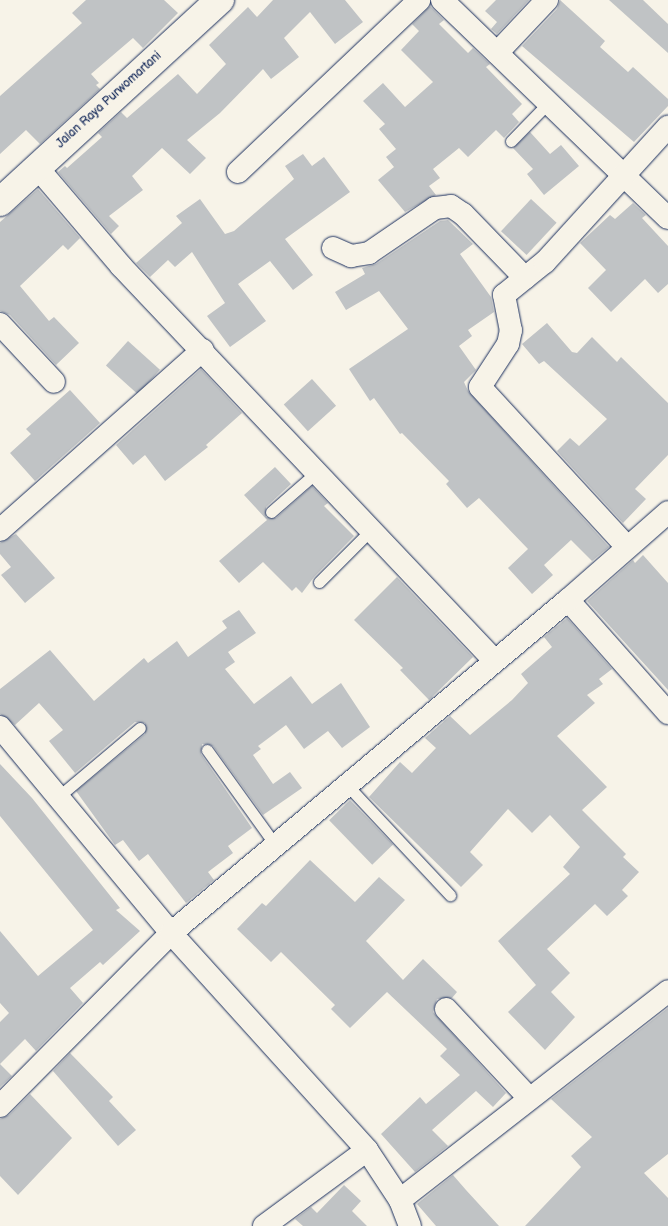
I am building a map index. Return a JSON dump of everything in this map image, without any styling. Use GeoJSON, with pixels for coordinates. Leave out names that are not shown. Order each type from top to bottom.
{"type":"FeatureCollection","features":[{"type":"Feature","properties":{"kind":"street","name":"Jalan Raya Purwomartani"},"geometry":{"type":"LineString","coordinates":[[0,202],[36,166],[220,0]]}},
{"type":"Feature","properties":{"kind":"street"},"geometry":{"type":"LineString","coordinates":[[238,172],[419,0]]}},
{"type":"Feature","properties":{"kind":"street"},"geometry":{"type":"LineString","coordinates":[[442,0],[626,174],[667,216]]}},
{"type":"Feature","properties":{"kind":"street"},"geometry":{"type":"LineString","coordinates":[[497,53],[547,0]]}},
{"type":"Feature","properties":{"kind":"street"},"geometry":{"type":"LineString","coordinates":[[628,547],[480,387],[508,344],[510,330],[504,295],[545,262],[668,127]]}},
{"type":"Feature","properties":{"kind":"street"},"geometry":{"type":"LineString","coordinates":[[36,166],[121,266],[318,471],[494,660]]}},
{"type":"Feature","properties":{"kind":"street"},"geometry":{"type":"LineString","coordinates":[[333,248],[352,256],[370,253],[435,208],[451,206],[463,214],[526,278]]}},
{"type":"Feature","properties":{"kind":"street"},"geometry":{"type":"LineString","coordinates":[[0,324],[54,382]]}},
{"type":"Feature","properties":{"kind":"street"},"geometry":{"type":"LineString","coordinates":[[0,530],[203,350]]}},
{"type":"Feature","properties":{"kind":"street"},"geometry":{"type":"LineString","coordinates":[[0,1106],[171,933],[494,660],[568,600],[668,512]]}},
{"type":"Feature","properties":{"kind":"street"},"geometry":{"type":"LineString","coordinates":[[568,600],[668,713]]}},
{"type":"Feature","properties":{"kind":"street"},"geometry":{"type":"LineString","coordinates":[[0,727],[171,933],[367,1150],[400,1200],[410,1226]]}},
{"type":"Feature","properties":{"kind":"street"},"geometry":{"type":"LineString","coordinates":[[400,1200],[668,991]]}},
{"type":"Feature","properties":{"kind":"street"},"geometry":{"type":"LineString","coordinates":[[446,1009],[529,1098]]}},
{"type":"Feature","properties":{"kind":"street"},"geometry":{"type":"LineString","coordinates":[[264,1226],[367,1150]]}},
{"type":"Feature","properties":{"kind":"lane"},"geometry":{"type":"LineString","coordinates":[[511,142],[549,102]]}},
{"type":"Feature","properties":{"kind":"lane"},"geometry":{"type":"LineString","coordinates":[[271,512],[318,471]]}},
{"type":"Feature","properties":{"kind":"lane"},"geometry":{"type":"LineString","coordinates":[[319,582],[372,529]]}},
{"type":"Feature","properties":{"kind":"lane"},"geometry":{"type":"LineString","coordinates":[[58,796],[140,728]]}},
{"type":"Feature","properties":{"kind":"lane"},"geometry":{"type":"LineString","coordinates":[[207,750],[276,846]]}},
{"type":"Feature","properties":{"kind":"lane"},"geometry":{"type":"LineString","coordinates":[[346,785],[450,894]]}},
{"type":"Feature","properties":{"kind":"building"},"geometry":{"type":"Polygon","coordinates":[[[86,0],[164,0],[178,13],[143,48],[133,38],[91,74],[99,83],[96,85],[100,89],[40,144],[26,130],[0,154],[0,96],[82,23],[72,13],[86,0]]]}},
{"type":"Feature","properties":{"kind":"building"},"geometry":{"type":"Polygon","coordinates":[[[273,0],[345,0],[363,22],[335,44],[310,12],[284,38],[299,57],[271,79],[263,69],[220,113],[187,140],[206,158],[190,174],[162,148],[132,176],[143,190],[109,216],[119,226],[111,234],[58,172],[65,166],[67,168],[102,137],[98,133],[121,112],[127,118],[178,74],[197,94],[226,64],[209,45],[248,7],[257,17],[273,0]]]}},
{"type":"Feature","properties":{"kind":"building"},"geometry":{"type":"Polygon","coordinates":[[[496,0],[529,0],[497,34],[491,29],[497,22],[485,11],[496,0]]]}},
{"type":"Feature","properties":{"kind":"building"},"geometry":{"type":"Polygon","coordinates":[[[560,0],[605,41],[600,47],[628,72],[633,67],[668,99],[668,106],[634,142],[522,46],[557,9],[560,0]]]}},
{"type":"Feature","properties":{"kind":"building"},"geometry":{"type":"Polygon","coordinates":[[[609,0],[643,0],[668,24],[668,53],[609,0]]]}},
{"type":"Feature","properties":{"kind":"building"},"geometry":{"type":"Polygon","coordinates":[[[430,6],[444,20],[439,24],[468,53],[473,48],[490,64],[486,67],[522,104],[512,114],[519,122],[504,138],[496,130],[468,157],[459,148],[433,169],[440,178],[429,186],[436,195],[405,212],[378,180],[394,167],[386,157],[396,149],[379,129],[385,124],[363,101],[383,83],[405,107],[433,82],[401,50],[419,31],[412,24],[430,6]]]}},
{"type":"Feature","properties":{"kind":"building"},"geometry":{"type":"Polygon","coordinates":[[[530,132],[550,154],[561,145],[579,166],[544,195],[527,174],[533,169],[513,148],[530,132]]]}},
{"type":"Feature","properties":{"kind":"building"},"geometry":{"type":"Polygon","coordinates":[[[303,154],[312,166],[324,157],[350,192],[285,239],[313,275],[293,290],[270,261],[238,284],[266,321],[230,347],[207,316],[225,303],[192,252],[175,267],[168,260],[150,277],[136,263],[182,223],[176,216],[200,199],[225,234],[234,231],[294,179],[285,166],[303,154]]]}},
{"type":"Feature","properties":{"kind":"building"},"geometry":{"type":"Polygon","coordinates":[[[38,189],[80,238],[68,250],[63,245],[20,286],[49,321],[54,317],[79,343],[56,365],[10,315],[0,311],[0,222],[38,189]]]}},
{"type":"Feature","properties":{"kind":"building"},"geometry":{"type":"Polygon","coordinates":[[[531,199],[557,223],[527,255],[501,231],[531,199]]]}},
{"type":"Feature","properties":{"kind":"building"},"geometry":{"type":"Polygon","coordinates":[[[633,203],[646,215],[642,218],[668,246],[668,284],[658,293],[645,279],[611,312],[588,288],[606,270],[580,243],[610,215],[615,219],[633,203]]]}},
{"type":"Feature","properties":{"kind":"building"},"geometry":{"type":"Polygon","coordinates":[[[448,220],[473,244],[460,254],[491,297],[494,312],[468,330],[472,336],[459,346],[476,370],[464,382],[468,391],[609,547],[592,561],[571,540],[544,565],[553,575],[532,594],[508,568],[528,549],[479,498],[467,508],[446,484],[449,481],[402,433],[400,434],[374,398],[370,401],[349,369],[408,329],[379,291],[346,310],[335,292],[365,274],[362,268],[376,264],[440,221],[448,220]]]}},
{"type":"Feature","properties":{"kind":"building"},"geometry":{"type":"Polygon","coordinates":[[[547,323],[572,352],[577,353],[592,337],[617,362],[621,357],[668,403],[668,455],[635,489],[646,499],[623,523],[557,451],[570,438],[579,446],[607,419],[544,361],[539,364],[522,344],[547,323]]]}},
{"type":"Feature","properties":{"kind":"building"},"geometry":{"type":"Polygon","coordinates":[[[128,341],[160,370],[138,394],[106,366],[128,341]]]}},
{"type":"Feature","properties":{"kind":"building"},"geometry":{"type":"Polygon","coordinates":[[[201,369],[242,413],[206,445],[208,447],[165,481],[145,455],[133,465],[116,445],[201,369]]]}},
{"type":"Feature","properties":{"kind":"building"},"geometry":{"type":"Polygon","coordinates":[[[312,379],[336,406],[308,431],[284,404],[312,379]]]}},
{"type":"Feature","properties":{"kind":"building"},"geometry":{"type":"Polygon","coordinates":[[[70,390],[100,423],[35,481],[10,453],[31,434],[26,429],[70,390]]]}},
{"type":"Feature","properties":{"kind":"building"},"geometry":{"type":"Polygon","coordinates":[[[275,467],[291,484],[266,507],[266,517],[276,518],[312,486],[328,503],[324,506],[354,536],[314,577],[302,593],[296,587],[292,591],[263,562],[239,583],[219,561],[267,520],[244,495],[275,467]]]}},
{"type":"Feature","properties":{"kind":"building"},"geometry":{"type":"Polygon","coordinates":[[[16,534],[55,578],[25,603],[1,575],[11,567],[0,554],[0,543],[16,534]]]}},
{"type":"Feature","properties":{"kind":"building"},"geometry":{"type":"Polygon","coordinates":[[[643,555],[668,583],[668,690],[587,601],[633,560],[635,563],[643,555]]]}},
{"type":"Feature","properties":{"kind":"building"},"geometry":{"type":"Polygon","coordinates":[[[397,577],[473,657],[429,700],[400,670],[403,668],[354,620],[397,577]]]}},
{"type":"Feature","properties":{"kind":"building"},"geometry":{"type":"Polygon","coordinates":[[[239,610],[256,633],[228,652],[235,662],[225,669],[254,704],[291,676],[312,704],[341,683],[370,727],[342,748],[328,731],[304,749],[286,725],[258,746],[261,749],[253,755],[273,784],[290,772],[302,788],[263,815],[213,746],[202,744],[201,754],[252,828],[228,846],[233,853],[208,872],[214,880],[186,903],[148,854],[139,861],[123,840],[115,845],[76,791],[145,734],[145,723],[135,722],[75,773],[49,741],[63,730],[39,703],[15,725],[0,714],[0,689],[50,650],[94,701],[144,658],[148,663],[177,641],[188,657],[227,628],[222,621],[239,610]]]}},
{"type":"Feature","properties":{"kind":"building"},"geometry":{"type":"Polygon","coordinates":[[[567,618],[612,669],[599,679],[603,684],[587,695],[595,703],[557,736],[607,787],[582,810],[626,854],[623,857],[639,872],[622,890],[628,896],[607,916],[595,904],[547,949],[570,973],[551,992],[575,1017],[545,1050],[508,1012],[536,985],[498,941],[570,874],[563,867],[580,847],[550,815],[532,833],[508,809],[470,852],[483,865],[461,887],[369,797],[400,762],[412,773],[436,748],[425,738],[450,716],[470,735],[512,700],[528,683],[521,674],[552,647],[544,637],[567,618]]]}},
{"type":"Feature","properties":{"kind":"building"},"geometry":{"type":"Polygon","coordinates":[[[0,764],[32,798],[120,908],[116,910],[140,931],[103,965],[100,962],[70,988],[83,1003],[36,1051],[25,1039],[0,1064],[0,1022],[9,1013],[0,1003],[0,931],[38,976],[93,930],[0,816],[0,764]]]}},
{"type":"Feature","properties":{"kind":"building"},"geometry":{"type":"Polygon","coordinates":[[[350,800],[393,845],[372,865],[329,820],[350,800]]]}},
{"type":"Feature","properties":{"kind":"building"},"geometry":{"type":"Polygon","coordinates":[[[310,860],[355,902],[379,877],[405,900],[366,941],[403,980],[423,959],[457,992],[452,998],[437,999],[433,1012],[506,1093],[493,1107],[476,1091],[432,1130],[448,1146],[415,1172],[381,1134],[420,1097],[426,1104],[460,1075],[440,1056],[447,1049],[387,992],[350,1028],[331,1009],[335,1005],[281,952],[271,962],[237,929],[262,903],[266,906],[310,860]]]}},
{"type":"Feature","properties":{"kind":"building"},"geometry":{"type":"Polygon","coordinates":[[[668,1008],[668,1154],[644,1173],[668,1198],[668,1226],[525,1226],[581,1167],[571,1156],[592,1137],[551,1099],[668,1008]]]}},
{"type":"Feature","properties":{"kind":"building"},"geometry":{"type":"Polygon","coordinates":[[[70,1053],[113,1097],[109,1101],[136,1130],[118,1146],[53,1071],[70,1053]]]}},
{"type":"Feature","properties":{"kind":"building"},"geometry":{"type":"Polygon","coordinates":[[[0,1064],[12,1076],[0,1087],[0,1064]]]}},
{"type":"Feature","properties":{"kind":"building"},"geometry":{"type":"Polygon","coordinates":[[[30,1094],[72,1138],[18,1195],[0,1176],[0,1119],[9,1115],[30,1094]]]}},
{"type":"Feature","properties":{"kind":"building"},"geometry":{"type":"Polygon","coordinates":[[[453,1175],[499,1226],[436,1226],[417,1204],[453,1175]]]}},
{"type":"Feature","properties":{"kind":"building"},"geometry":{"type":"Polygon","coordinates":[[[344,1185],[361,1201],[352,1211],[367,1226],[303,1226],[295,1219],[311,1207],[317,1213],[344,1185]]]}}]}
